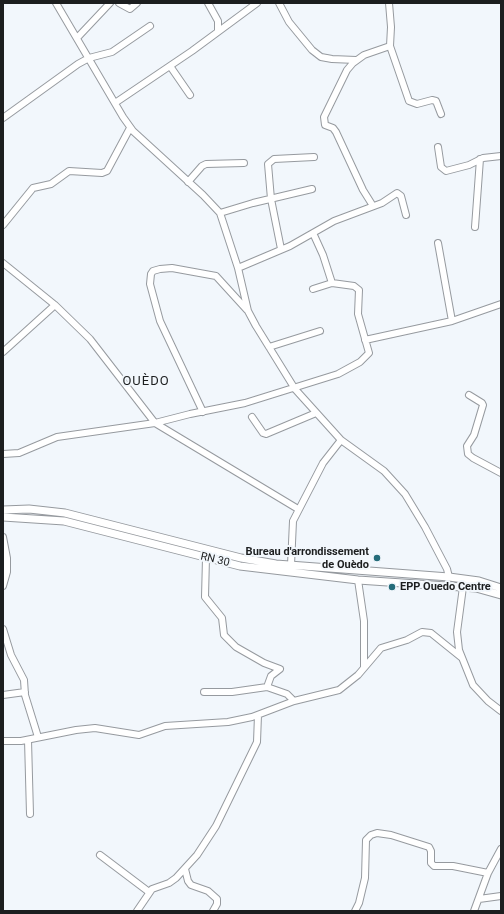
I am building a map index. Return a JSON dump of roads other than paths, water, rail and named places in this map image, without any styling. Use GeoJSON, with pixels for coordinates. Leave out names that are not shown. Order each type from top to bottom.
{"type":"FeatureCollection","features":[{"type":"Feature","properties":{"kind":"main road","name":"RN 30"},"geometry":{"type":"LineString","coordinates":[[3,510],[30,509],[65,512],[242,558],[291,565],[479,581],[501,588]]}},
{"type":"Feature","properties":{"kind":"main road","name":"RN 30"},"geometry":{"type":"LineString","coordinates":[[3,517],[64,521],[206,558],[261,569],[358,580],[476,588],[501,595]]}},
{"type":"Feature","properties":{"kind":"street"},"geometry":{"type":"LineString","coordinates":[[65,3],[58,6],[130,128],[203,195],[220,213],[238,268],[248,311]]}},
{"type":"Feature","properties":{"kind":"street"},"geometry":{"type":"LineString","coordinates":[[77,38],[110,3]]}},
{"type":"Feature","properties":{"kind":"street"},"geometry":{"type":"LineString","coordinates":[[119,3],[130,9],[137,3]]}},
{"type":"Feature","properties":{"kind":"street"},"geometry":{"type":"LineString","coordinates":[[208,3],[218,21],[218,31]]}},
{"type":"Feature","properties":{"kind":"street"},"geometry":{"type":"LineString","coordinates":[[115,103],[170,66],[257,3]]}},
{"type":"Feature","properties":{"kind":"street"},"geometry":{"type":"LineString","coordinates":[[279,3],[289,22],[302,40],[321,57],[356,60],[390,46]]}},
{"type":"Feature","properties":{"kind":"street"},"geometry":{"type":"LineString","coordinates":[[389,3],[391,27],[390,46],[409,101],[417,104],[432,100],[436,101],[442,114]]}},
{"type":"Feature","properties":{"kind":"street"},"geometry":{"type":"LineString","coordinates":[[3,118],[78,64],[89,58],[112,52],[150,26]]}},
{"type":"Feature","properties":{"kind":"street"},"geometry":{"type":"LineString","coordinates":[[356,60],[347,70],[324,117],[324,121],[336,132],[363,190],[373,206]]}},
{"type":"Feature","properties":{"kind":"street"},"geometry":{"type":"LineString","coordinates":[[170,66],[190,95]]}},
{"type":"Feature","properties":{"kind":"street"},"geometry":{"type":"LineString","coordinates":[[3,225],[33,188],[51,184],[69,171],[102,173],[107,171],[130,128]]}},
{"type":"Feature","properties":{"kind":"street"},"geometry":{"type":"LineString","coordinates":[[438,146],[443,170],[454,170],[480,159],[501,156]]}},
{"type":"Feature","properties":{"kind":"street"},"geometry":{"type":"LineString","coordinates":[[281,249],[271,199],[268,164],[274,159],[314,157]]}},
{"type":"Feature","properties":{"kind":"street"},"geometry":{"type":"LineString","coordinates":[[475,227],[480,159]]}},
{"type":"Feature","properties":{"kind":"street"},"geometry":{"type":"LineString","coordinates":[[188,182],[202,166],[206,164],[244,163]]}},
{"type":"Feature","properties":{"kind":"street"},"geometry":{"type":"LineString","coordinates":[[220,213],[312,189]]}},
{"type":"Feature","properties":{"kind":"street"},"geometry":{"type":"LineString","coordinates":[[238,268],[290,246],[334,221],[382,203],[394,194],[399,194],[406,215]]}},
{"type":"Feature","properties":{"kind":"street"},"geometry":{"type":"LineString","coordinates":[[313,233],[332,283]]}},
{"type":"Feature","properties":{"kind":"street"},"geometry":{"type":"LineString","coordinates":[[438,243],[452,321]]}},
{"type":"Feature","properties":{"kind":"street"},"geometry":{"type":"LineString","coordinates":[[3,263],[55,305],[90,339],[155,423],[298,509]]}},
{"type":"Feature","properties":{"kind":"street"},"geometry":{"type":"LineString","coordinates":[[203,412],[160,321],[150,284],[151,274],[154,270],[172,268],[216,276],[248,311],[295,389],[341,440],[384,471],[405,494],[425,527],[447,570],[449,578]]}},
{"type":"Feature","properties":{"kind":"street"},"geometry":{"type":"LineString","coordinates":[[3,454],[19,453],[57,437],[155,423],[245,403],[295,389],[338,374],[360,362],[369,353],[358,311],[359,290],[354,286],[332,283],[313,289]]}},
{"type":"Feature","properties":{"kind":"street"},"geometry":{"type":"LineString","coordinates":[[366,340],[452,321],[501,304]]}},
{"type":"Feature","properties":{"kind":"street"},"geometry":{"type":"LineString","coordinates":[[3,352],[55,305]]}},
{"type":"Feature","properties":{"kind":"street"},"geometry":{"type":"LineString","coordinates":[[269,347],[320,331]]}},
{"type":"Feature","properties":{"kind":"street"},"geometry":{"type":"LineString","coordinates":[[469,395],[482,403],[483,406],[474,435],[467,446],[468,454],[501,473]]}},
{"type":"Feature","properties":{"kind":"street"},"geometry":{"type":"LineString","coordinates":[[252,417],[263,433],[266,434],[316,413]]}},
{"type":"Feature","properties":{"kind":"street"},"geometry":{"type":"LineString","coordinates":[[291,565],[293,521],[323,463],[341,440]]}},
{"type":"Feature","properties":{"kind":"street"},"geometry":{"type":"LineString","coordinates":[[3,537],[7,558],[7,572],[3,586]]}},
{"type":"Feature","properties":{"kind":"street"},"geometry":{"type":"LineString","coordinates":[[206,558],[205,597],[222,618],[224,635],[236,647],[264,663],[280,669],[271,676],[267,687]]}},
{"type":"Feature","properties":{"kind":"street"},"geometry":{"type":"LineString","coordinates":[[358,580],[364,621],[364,667]]}},
{"type":"Feature","properties":{"kind":"street"},"geometry":{"type":"LineString","coordinates":[[463,587],[457,632],[462,658],[473,685],[488,701],[501,711]]}},
{"type":"Feature","properties":{"kind":"street"},"geometry":{"type":"LineString","coordinates":[[3,629],[11,656],[24,680],[25,692],[38,737]]}},
{"type":"Feature","properties":{"kind":"street"},"geometry":{"type":"LineString","coordinates":[[3,742],[28,740],[95,728],[139,735],[165,726],[228,722],[258,715],[294,701],[339,690],[350,683],[381,648],[426,632],[431,633],[462,658]]}},
{"type":"Feature","properties":{"kind":"street"},"geometry":{"type":"LineString","coordinates":[[204,692],[232,692],[267,687],[287,694],[294,701]]}},
{"type":"Feature","properties":{"kind":"street"},"geometry":{"type":"LineString","coordinates":[[3,695],[25,692]]}},
{"type":"Feature","properties":{"kind":"street"},"geometry":{"type":"LineString","coordinates":[[137,911],[149,892],[173,881],[185,869],[197,855],[216,826],[252,754],[258,734],[258,715]]}},
{"type":"Feature","properties":{"kind":"street"},"geometry":{"type":"LineString","coordinates":[[28,740],[30,814]]}},
{"type":"Feature","properties":{"kind":"street"},"geometry":{"type":"LineString","coordinates":[[355,911],[359,903],[365,878],[366,840],[377,832],[391,834],[429,847],[431,851],[431,863],[434,866],[453,866],[488,873]]}},
{"type":"Feature","properties":{"kind":"street"},"geometry":{"type":"LineString","coordinates":[[474,911],[488,873],[501,849]]}},
{"type":"Feature","properties":{"kind":"street"},"geometry":{"type":"LineString","coordinates":[[100,855],[149,892]]}},
{"type":"Feature","properties":{"kind":"street"},"geometry":{"type":"LineString","coordinates":[[185,869],[186,877],[191,885],[208,891],[216,899],[217,904],[213,911]]}},
{"type":"Feature","properties":{"kind":"street"},"geometry":{"type":"LineString","coordinates":[[479,899],[501,896]]}},
{"type":"Feature","properties":{"kind":"place","name":"Bureau d'arrondissement de Ouèdo"},"geometry":{"type":"Point","coordinates":[377,558]}},
{"type":"Feature","properties":{"kind":"place","name":"EPP Ouedo Centre"},"geometry":{"type":"Point","coordinates":[392,587]}},
{"type":"Feature","properties":{"kind":"district","name":"OUÈDO"},"geometry":{"type":"Point","coordinates":[146,382]}}]}
